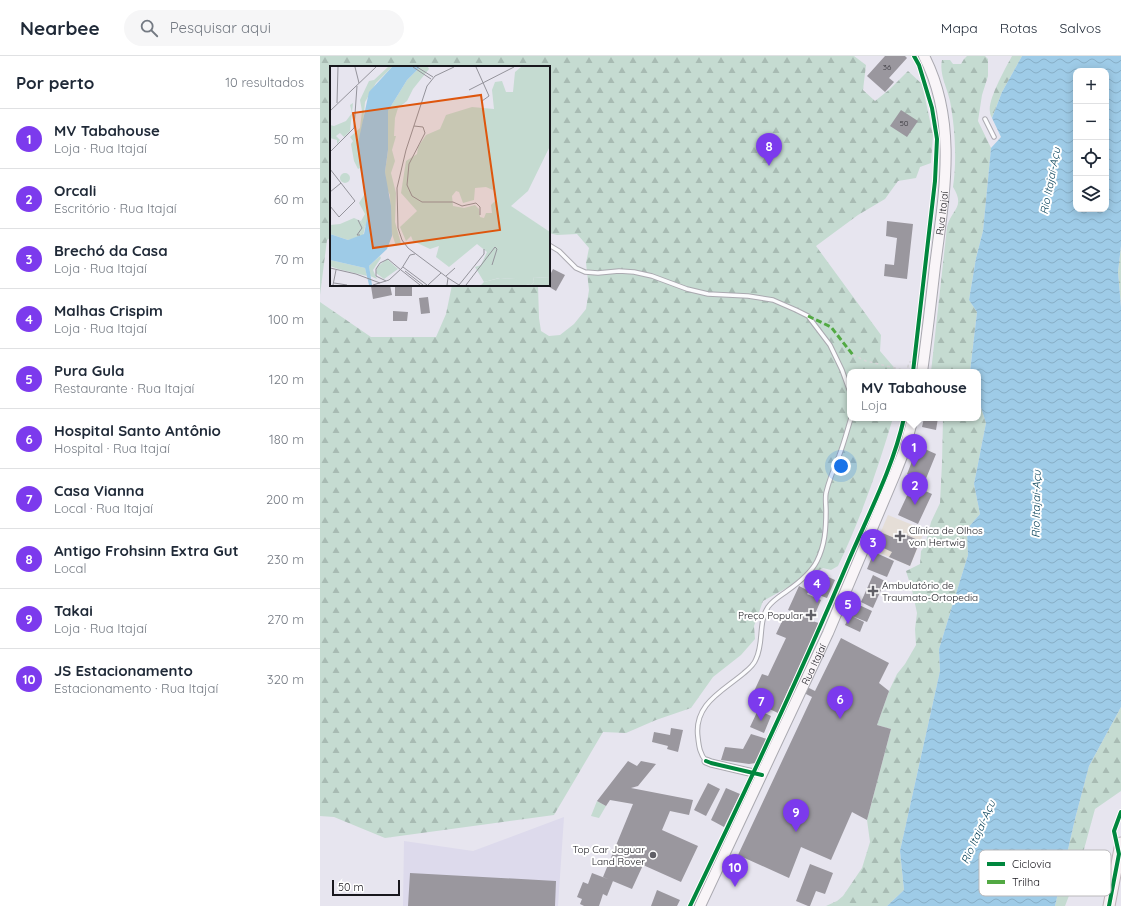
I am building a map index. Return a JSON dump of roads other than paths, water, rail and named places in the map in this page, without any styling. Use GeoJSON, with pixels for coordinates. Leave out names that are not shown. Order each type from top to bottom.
{"type":"FeatureCollection","features":[{"type":"Feature","properties":{"kind":"main road","name":"Rua Itajaí"},"geometry":{"type":"LineString","coordinates":[[922,369],[937,251],[946,161],[944,122],[934,81],[924,56]]}},
{"type":"Feature","properties":{"kind":"main road","name":"Rua Itajaí"},"geometry":{"type":"LineString","coordinates":[[700,906],[828,633],[895,474],[906,444],[912,421]]}},
{"type":"Feature","properties":{"kind":"main road"},"geometry":{"type":"LineString","coordinates":[[1111,896],[1121,843]]}},
{"type":"Feature","properties":{"kind":"main road"},"geometry":{"type":"LineString","coordinates":[[1109,906],[1111,896]]}},
{"type":"Feature","properties":{"kind":"street"},"geometry":{"type":"LineString","coordinates":[[706,760],[711,764],[762,775]]}},
{"type":"Feature","properties":{"kind":"lane"},"geometry":{"type":"LineString","coordinates":[[985,119],[994,137]]}},
{"type":"Feature","properties":{"kind":"lane"},"geometry":{"type":"LineString","coordinates":[[550,246],[559,251],[576,268],[585,272],[598,274],[619,271],[634,272],[652,276],[687,289],[708,294],[748,296],[773,300],[796,310],[808,316],[830,345],[847,384]]}},
{"type":"Feature","properties":{"kind":"lane"},"geometry":{"type":"LineString","coordinates":[[706,760],[702,756],[697,734],[701,716],[705,707],[720,691],[753,666],[759,651],[761,630],[764,616],[768,607],[774,600],[804,577],[816,563],[823,547],[826,494],[850,421]]}},
{"type":"Feature","properties":{"kind":"water","name":"Rio Itajaí-Açu"},"geometry":{"type":"Polygon","coordinates":[[[1022,56],[1121,56],[1121,246],[1118,272],[1121,307],[1121,707],[1089,766],[1068,850],[979,850],[979,896],[1057,896],[1055,906],[887,906],[904,890],[900,851],[940,671],[939,649],[968,555],[967,529],[980,514],[974,484],[986,423],[981,407],[981,369],[970,369],[977,312],[969,300],[976,258],[983,231],[991,148],[1001,137],[992,118],[1002,92],[1022,56]]]}},
{"type":"Feature","properties":{"kind":"place","name":"Antigo Frohsinn Extra Gut"},"geometry":{"type":"Point","coordinates":[769,166]}},
{"type":"Feature","properties":{"kind":"place","name":"MV Tabahouse"},"geometry":{"type":"Point","coordinates":[914,467]}},
{"type":"Feature","properties":{"kind":"place","name":"Orcali"},"geometry":{"type":"Point","coordinates":[915,505]}},
{"type":"Feature","properties":{"kind":"place","name":"Clínica de Olhos von Hertwig"},"geometry":{"type":"Point","coordinates":[900,536]}},
{"type":"Feature","properties":{"kind":"place","name":"Brechó da Casa"},"geometry":{"type":"Point","coordinates":[873,562]}},
{"type":"Feature","properties":{"kind":"place","name":"Ambulatório de Traumato-Ortopedia"},"geometry":{"type":"Point","coordinates":[873,591]}},
{"type":"Feature","properties":{"kind":"place","name":"Malhas Crispim"},"geometry":{"type":"Point","coordinates":[817,603]}},
{"type":"Feature","properties":{"kind":"place","name":"Preço Popular"},"geometry":{"type":"Point","coordinates":[811,615]}},
{"type":"Feature","properties":{"kind":"place","name":"Pura Gula"},"geometry":{"type":"Point","coordinates":[848,624]}},
{"type":"Feature","properties":{"kind":"place","name":"Hospital Santo Antônio"},"geometry":{"type":"Point","coordinates":[840,719]}},
{"type":"Feature","properties":{"kind":"place","name":"Casa Vianna"},"geometry":{"type":"Point","coordinates":[761,721]}},
{"type":"Feature","properties":{"kind":"place","name":"Takai"},"geometry":{"type":"Point","coordinates":[796,832]}},
{"type":"Feature","properties":{"kind":"place","name":"Top Car Jaguar Land Rover"},"geometry":{"type":"Point","coordinates":[653,855]}},
{"type":"Feature","properties":{"kind":"place","name":"JS Estacionamento"},"geometry":{"type":"Point","coordinates":[735,887]}}]}
